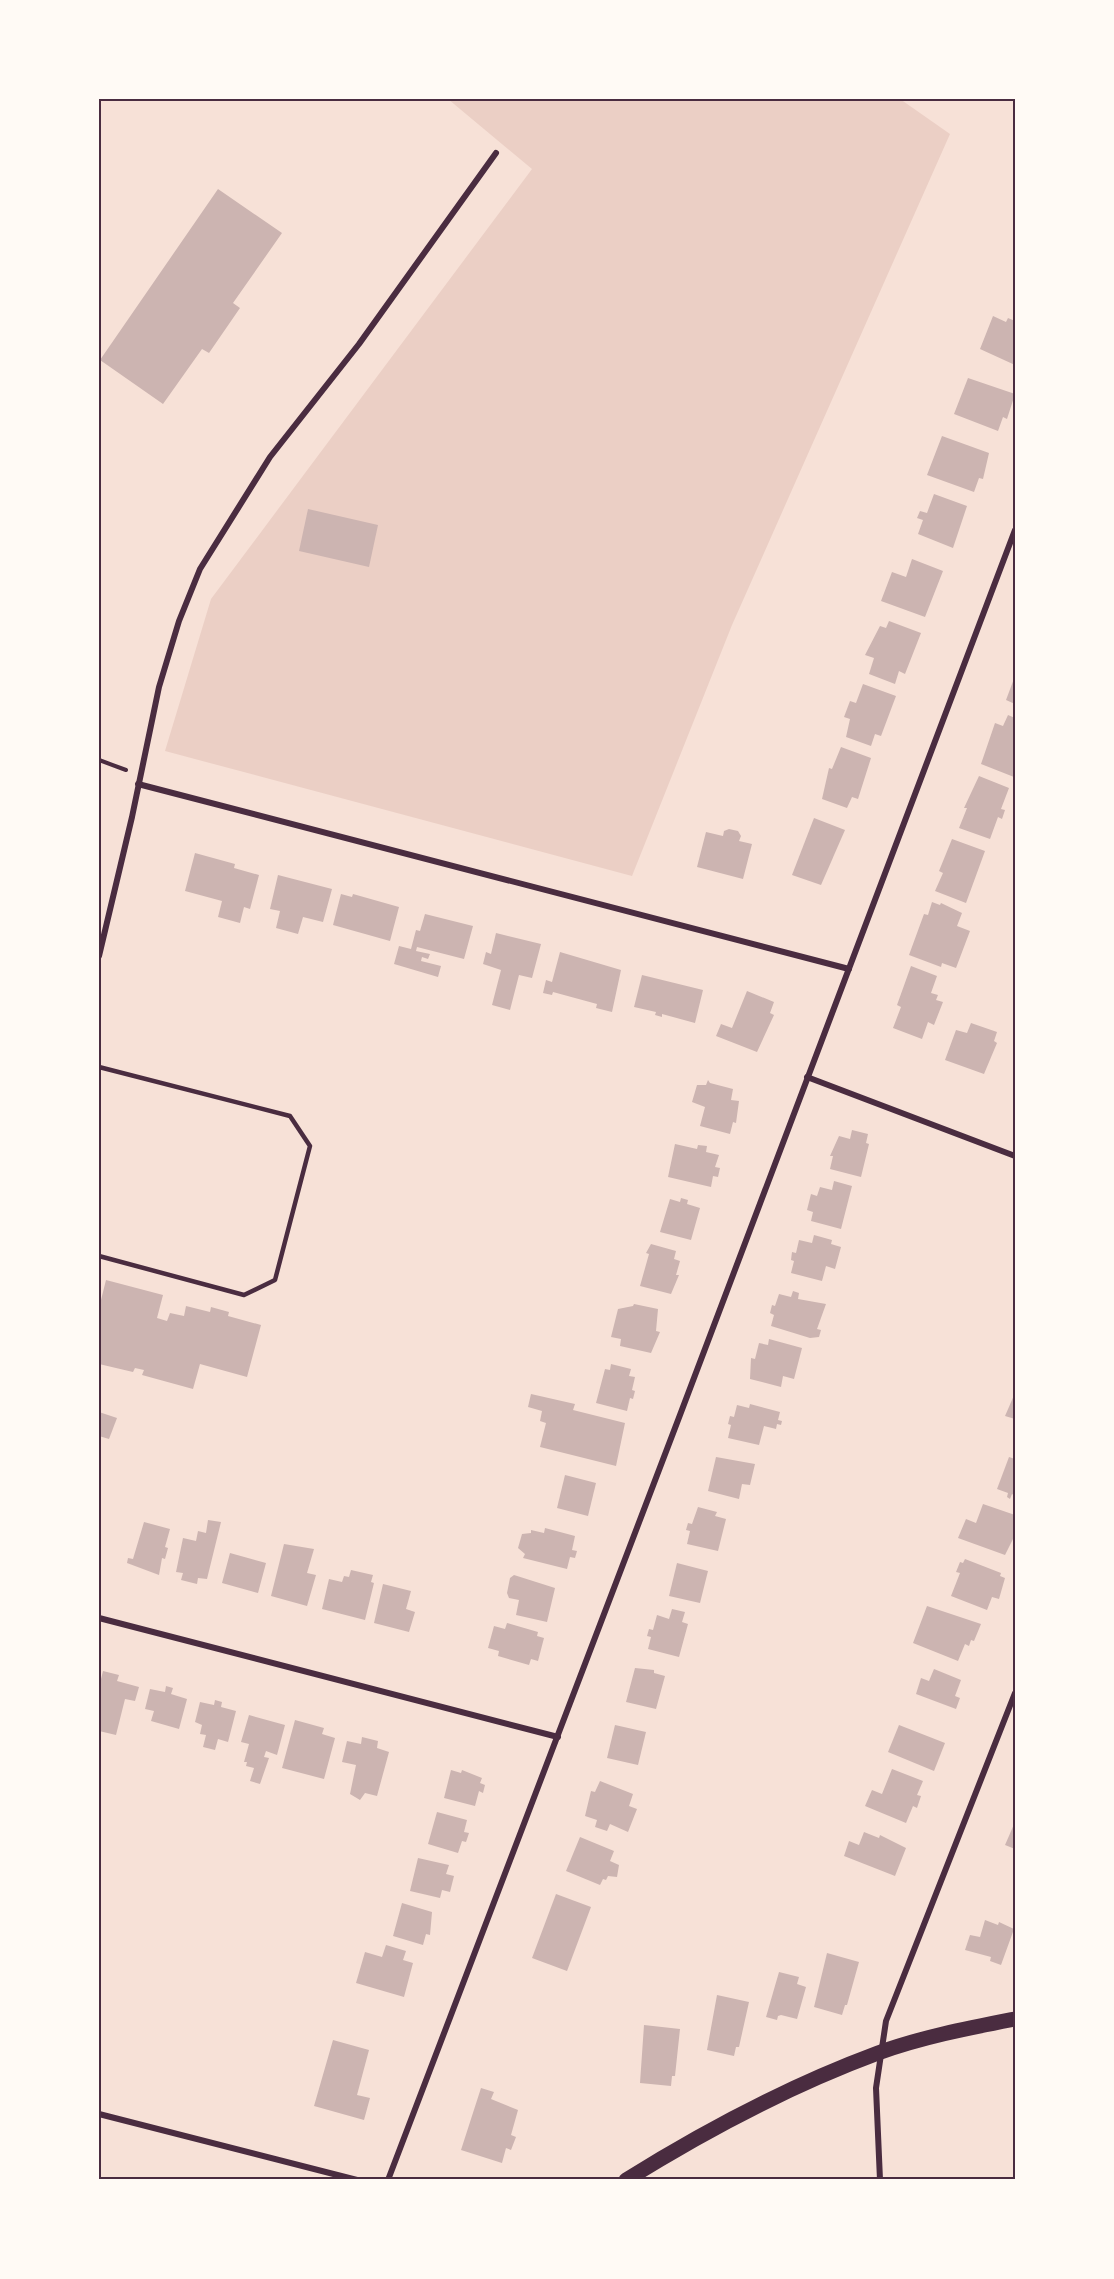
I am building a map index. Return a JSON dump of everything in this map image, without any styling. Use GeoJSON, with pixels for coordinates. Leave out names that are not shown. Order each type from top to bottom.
{"type":"FeatureCollection","features":[{"type":"Feature","properties":{"kind":"main road"},"geometry":{"type":"LineString","coordinates":[[626,2180],[715,2126],[789,2089],[879,2052],[965,2029],[1015,2019]]}},
{"type":"Feature","properties":{"kind":"street"},"geometry":{"type":"LineString","coordinates":[[99,957],[159,687],[179,621],[200,569],[270,457],[359,344],[496,153]]}},
{"type":"Feature","properties":{"kind":"street"},"geometry":{"type":"LineString","coordinates":[[388,2180],[1015,530]]}},
{"type":"Feature","properties":{"kind":"street"},"geometry":{"type":"LineString","coordinates":[[138,784],[849,969]]}},
{"type":"Feature","properties":{"kind":"street"},"geometry":{"type":"LineString","coordinates":[[807,1077],[1015,1156]]}},
{"type":"Feature","properties":{"kind":"street"},"geometry":{"type":"LineString","coordinates":[[99,1618],[558,1737]]}},
{"type":"Feature","properties":{"kind":"street"},"geometry":{"type":"LineString","coordinates":[[880,2180],[876,2088],[879,2052],[886,2021],[1015,1693]]}},
{"type":"Feature","properties":{"kind":"street"},"geometry":{"type":"LineString","coordinates":[[99,2114],[357,2180]]}},
{"type":"Feature","properties":{"kind":"lane"},"geometry":{"type":"LineString","coordinates":[[99,1067],[290,1116],[310,1146],[275,1280],[244,1295],[99,1256]]}},
{"type":"Feature","properties":{"kind":"path"},"geometry":{"type":"LineString","coordinates":[[99,760],[125,768],[138,784]]}},
{"type":"Feature","properties":{"kind":"shaded area"},"geometry":{"type":"Polygon","coordinates":[[[448,99],[900,99],[950,134],[732,625],[632,876],[165,751],[211,599],[532,169],[448,99]]]}},
{"type":"Feature","properties":{"kind":"building"},"geometry":{"type":"Polygon","coordinates":[[[218,189],[282,233],[233,303],[240,308],[209,353],[202,349],[163,404],[100,360],[218,189]]]}},
{"type":"Feature","properties":{"kind":"building"},"geometry":{"type":"Polygon","coordinates":[[[993,316],[1006,322],[1008,318],[1015,321],[1015,365],[980,349],[993,316]]]}},
{"type":"Feature","properties":{"kind":"building"},"geometry":{"type":"Polygon","coordinates":[[[968,378],[1015,394],[1007,419],[1003,417],[998,431],[954,414],[968,378]]]}},
{"type":"Feature","properties":{"kind":"building"},"geometry":{"type":"Polygon","coordinates":[[[942,436],[989,453],[983,479],[979,478],[974,492],[927,475],[942,436]]]}},
{"type":"Feature","properties":{"kind":"building"},"geometry":{"type":"Polygon","coordinates":[[[934,494],[967,506],[953,548],[918,534],[923,520],[917,518],[920,511],[927,513],[934,494]]]}},
{"type":"Feature","properties":{"kind":"building"},"geometry":{"type":"Polygon","coordinates":[[[308,509],[378,525],[369,567],[299,551],[308,509]]]}},
{"type":"Feature","properties":{"kind":"building"},"geometry":{"type":"Polygon","coordinates":[[[912,559],[943,571],[925,617],[881,601],[892,572],[906,577],[912,559]]]}},
{"type":"Feature","properties":{"kind":"building"},"geometry":{"type":"Polygon","coordinates":[[[889,621],[921,633],[905,674],[899,671],[895,684],[869,674],[874,658],[865,655],[880,626],[886,628],[889,621]]]}},
{"type":"Feature","properties":{"kind":"building"},"geometry":{"type":"Polygon","coordinates":[[[1015,676],[1015,704],[1006,700],[1015,676]]]}},
{"type":"Feature","properties":{"kind":"building"},"geometry":{"type":"Polygon","coordinates":[[[863,684],[896,696],[881,736],[875,734],[871,746],[846,737],[850,719],[844,717],[850,701],[856,703],[863,684]]]}},
{"type":"Feature","properties":{"kind":"building"},"geometry":{"type":"Polygon","coordinates":[[[1008,715],[1015,718],[1014,777],[981,764],[995,723],[1003,726],[1008,715]]]}},
{"type":"Feature","properties":{"kind":"building"},"geometry":{"type":"Polygon","coordinates":[[[841,747],[871,758],[858,799],[852,797],[847,808],[822,799],[829,768],[832,769],[841,747]]]}},
{"type":"Feature","properties":{"kind":"building"},"geometry":{"type":"Polygon","coordinates":[[[979,776],[1009,788],[1001,809],[1005,810],[1002,819],[998,817],[990,839],[959,828],[967,808],[964,808],[979,776]]]}},
{"type":"Feature","properties":{"kind":"building"},"geometry":{"type":"Polygon","coordinates":[[[814,818],[845,830],[821,885],[792,875],[814,818]]]}},
{"type":"Feature","properties":{"kind":"building"},"geometry":{"type":"Polygon","coordinates":[[[729,829],[738,831],[741,836],[739,841],[752,844],[743,879],[697,867],[706,832],[723,836],[724,831],[729,829]]]}},
{"type":"Feature","properties":{"kind":"building"},"geometry":{"type":"Polygon","coordinates":[[[952,839],[985,851],[966,903],[935,891],[943,873],[939,871],[952,839]]]}},
{"type":"Feature","properties":{"kind":"building"},"geometry":{"type":"Polygon","coordinates":[[[195,853],[235,864],[234,868],[259,875],[250,909],[244,907],[240,923],[218,917],[222,901],[185,891],[195,853]]]}},
{"type":"Feature","properties":{"kind":"building"},"geometry":{"type":"Polygon","coordinates":[[[278,875],[332,889],[323,922],[303,917],[298,934],[276,928],[280,911],[270,909],[278,875]]]}},
{"type":"Feature","properties":{"kind":"building"},"geometry":{"type":"Polygon","coordinates":[[[341,894],[352,897],[353,894],[399,907],[390,941],[333,925],[341,894]]]}},
{"type":"Feature","properties":{"kind":"building"},"geometry":{"type":"Polygon","coordinates":[[[932,902],[940,905],[941,903],[962,913],[957,926],[970,931],[956,968],[942,963],[941,967],[909,955],[924,914],[928,915],[932,902]]]}},
{"type":"Feature","properties":{"kind":"building"},"geometry":{"type":"Polygon","coordinates":[[[425,914],[473,926],[464,959],[417,947],[416,951],[430,954],[428,959],[422,957],[421,961],[441,966],[438,977],[394,964],[399,946],[411,949],[416,930],[420,931],[425,914]]]}},
{"type":"Feature","properties":{"kind":"building"},"geometry":{"type":"Polygon","coordinates":[[[496,933],[541,944],[532,978],[519,975],[510,1010],[492,1005],[501,970],[483,964],[486,952],[491,954],[496,933]]]}},
{"type":"Feature","properties":{"kind":"building"},"geometry":{"type":"Polygon","coordinates":[[[560,952],[621,970],[612,1012],[596,1008],[597,1004],[553,992],[552,995],[543,993],[546,980],[552,982],[560,952]]]}},
{"type":"Feature","properties":{"kind":"building"},"geometry":{"type":"Polygon","coordinates":[[[911,966],[937,976],[931,993],[938,995],[936,1000],[943,1002],[934,1025],[928,1022],[922,1039],[893,1028],[901,1007],[897,1005],[911,966]]]}},
{"type":"Feature","properties":{"kind":"building"},"geometry":{"type":"Polygon","coordinates":[[[642,975],[703,990],[695,1023],[662,1014],[662,1017],[655,1015],[656,1012],[634,1007],[642,975]]]}},
{"type":"Feature","properties":{"kind":"building"},"geometry":{"type":"Polygon","coordinates":[[[747,991],[774,1002],[770,1013],[774,1015],[757,1052],[716,1036],[721,1024],[732,1028],[747,991]]]}},
{"type":"Feature","properties":{"kind":"building"},"geometry":{"type":"Polygon","coordinates":[[[971,1023],[997,1032],[994,1041],[997,1043],[984,1074],[945,1060],[956,1030],[967,1033],[971,1023]]]}},
{"type":"Feature","properties":{"kind":"building"},"geometry":{"type":"Polygon","coordinates":[[[708,1080],[710,1083],[733,1089],[731,1100],[739,1101],[736,1123],[733,1122],[730,1134],[700,1126],[705,1107],[692,1102],[697,1085],[706,1085],[708,1080]]]}},
{"type":"Feature","properties":{"kind":"building"},"geometry":{"type":"Polygon","coordinates":[[[852,1130],[868,1134],[866,1143],[869,1144],[861,1177],[830,1169],[833,1156],[830,1156],[839,1136],[850,1139],[852,1130]]]}},
{"type":"Feature","properties":{"kind":"building"},"geometry":{"type":"Polygon","coordinates":[[[675,1144],[697,1149],[698,1145],[707,1146],[706,1152],[719,1155],[715,1167],[720,1168],[718,1177],[713,1176],[711,1187],[668,1177],[675,1144]]]}},
{"type":"Feature","properties":{"kind":"building"},"geometry":{"type":"Polygon","coordinates":[[[834,1181],[852,1186],[841,1229],[811,1221],[813,1212],[807,1210],[811,1194],[817,1196],[820,1187],[832,1190],[834,1181]]]}},
{"type":"Feature","properties":{"kind":"building"},"geometry":{"type":"Polygon","coordinates":[[[681,1198],[688,1200],[687,1204],[700,1208],[691,1240],[660,1232],[670,1199],[680,1202],[681,1198]]]}},
{"type":"Feature","properties":{"kind":"building"},"geometry":{"type":"Polygon","coordinates":[[[814,1235],[832,1240],[831,1244],[841,1247],[835,1269],[826,1266],[822,1281],[791,1273],[794,1261],[791,1260],[792,1252],[796,1253],[799,1240],[812,1243],[814,1235]]]}},
{"type":"Feature","properties":{"kind":"building"},"geometry":{"type":"Polygon","coordinates":[[[651,1244],[676,1251],[674,1259],[680,1261],[676,1275],[679,1275],[671,1294],[640,1286],[649,1254],[646,1253],[651,1244]]]}},
{"type":"Feature","properties":{"kind":"building"},"geometry":{"type":"Polygon","coordinates":[[[106,1280],[163,1295],[157,1318],[167,1321],[170,1313],[184,1316],[186,1306],[210,1312],[211,1307],[229,1312],[228,1316],[261,1325],[247,1377],[200,1364],[193,1389],[142,1375],[144,1370],[135,1368],[133,1372],[99,1364],[99,1308],[106,1280]]]}},
{"type":"Feature","properties":{"kind":"building"},"geometry":{"type":"Polygon","coordinates":[[[793,1291],[799,1293],[798,1299],[826,1304],[817,1329],[821,1330],[819,1337],[810,1338],[771,1326],[774,1315],[770,1313],[772,1305],[775,1306],[779,1294],[791,1297],[793,1291]]]}},
{"type":"Feature","properties":{"kind":"building"},"geometry":{"type":"Polygon","coordinates":[[[634,1304],[658,1309],[656,1331],[660,1332],[651,1353],[620,1346],[621,1339],[611,1337],[618,1309],[634,1304]]]}},
{"type":"Feature","properties":{"kind":"building"},"geometry":{"type":"Polygon","coordinates":[[[769,1339],[802,1348],[794,1379],[783,1376],[781,1387],[750,1379],[751,1358],[755,1359],[759,1343],[768,1345],[769,1339]]]}},
{"type":"Feature","properties":{"kind":"building"},"geometry":{"type":"Polygon","coordinates":[[[611,1364],[631,1369],[629,1376],[635,1377],[632,1390],[635,1391],[633,1399],[630,1398],[627,1411],[596,1403],[605,1369],[610,1370],[611,1364]]]}},
{"type":"Feature","properties":{"kind":"building"},"geometry":{"type":"Polygon","coordinates":[[[1015,1393],[1015,1419],[1005,1416],[1015,1393]]]}},
{"type":"Feature","properties":{"kind":"building"},"geometry":{"type":"Polygon","coordinates":[[[531,1394],[575,1404],[573,1410],[625,1423],[616,1466],[540,1447],[546,1423],[540,1421],[542,1411],[528,1407],[531,1394]]]}},
{"type":"Feature","properties":{"kind":"building"},"geometry":{"type":"Polygon","coordinates":[[[750,1404],[780,1412],[778,1420],[782,1421],[781,1425],[777,1424],[776,1429],[764,1426],[759,1445],[728,1438],[731,1425],[728,1424],[730,1416],[734,1417],[737,1405],[749,1408],[750,1404]]]}},
{"type":"Feature","properties":{"kind":"building"},"geometry":{"type":"Polygon","coordinates":[[[99,1412],[117,1418],[109,1439],[99,1436],[99,1412]]]}},
{"type":"Feature","properties":{"kind":"building"},"geometry":{"type":"Polygon","coordinates":[[[716,1457],[755,1464],[750,1485],[742,1484],[739,1499],[708,1491],[716,1457]]]}},
{"type":"Feature","properties":{"kind":"building"},"geometry":{"type":"Polygon","coordinates":[[[1009,1457],[1015,1459],[1015,1496],[1012,1494],[1010,1499],[1007,1497],[1008,1493],[997,1489],[1009,1457]]]}},
{"type":"Feature","properties":{"kind":"building"},"geometry":{"type":"Polygon","coordinates":[[[565,1475],[596,1483],[588,1516],[557,1508],[565,1475]]]}},
{"type":"Feature","properties":{"kind":"building"},"geometry":{"type":"Polygon","coordinates":[[[983,1504],[1015,1515],[1015,1535],[1005,1555],[958,1538],[966,1519],[976,1523],[983,1504]]]}},
{"type":"Feature","properties":{"kind":"building"},"geometry":{"type":"Polygon","coordinates":[[[698,1507],[717,1512],[715,1516],[726,1519],[718,1551],[687,1544],[690,1531],[686,1530],[688,1523],[692,1524],[698,1507]]]}},
{"type":"Feature","properties":{"kind":"building"},"geometry":{"type":"Polygon","coordinates":[[[208,1520],[221,1522],[207,1579],[198,1578],[197,1584],[181,1580],[183,1573],[176,1572],[183,1538],[196,1541],[198,1531],[206,1533],[208,1520]]]}},
{"type":"Feature","properties":{"kind":"building"},"geometry":{"type":"Polygon","coordinates":[[[144,1522],[170,1529],[165,1547],[168,1548],[165,1559],[162,1558],[159,1575],[127,1563],[128,1558],[133,1559],[144,1522]]]}},
{"type":"Feature","properties":{"kind":"building"},"geometry":{"type":"Polygon","coordinates":[[[545,1528],[575,1536],[572,1550],[577,1551],[575,1558],[570,1557],[567,1569],[523,1558],[525,1554],[518,1548],[522,1534],[531,1533],[531,1530],[544,1533],[545,1528]]]}},
{"type":"Feature","properties":{"kind":"building"},"geometry":{"type":"Polygon","coordinates":[[[284,1544],[314,1549],[307,1573],[316,1575],[307,1606],[271,1596],[284,1544]]]}},
{"type":"Feature","properties":{"kind":"building"},"geometry":{"type":"Polygon","coordinates":[[[230,1553],[266,1563],[258,1593],[222,1583],[230,1553]]]}},
{"type":"Feature","properties":{"kind":"building"},"geometry":{"type":"Polygon","coordinates":[[[965,1559],[1001,1573],[1000,1576],[1005,1578],[999,1599],[992,1597],[987,1610],[951,1596],[960,1573],[956,1572],[960,1562],[963,1563],[965,1559]]]}},
{"type":"Feature","properties":{"kind":"building"},"geometry":{"type":"Polygon","coordinates":[[[677,1563],[708,1571],[700,1603],[669,1596],[677,1563]]]}},
{"type":"Feature","properties":{"kind":"building"},"geometry":{"type":"Polygon","coordinates":[[[351,1570],[373,1575],[371,1582],[374,1583],[365,1620],[322,1609],[329,1579],[342,1582],[344,1576],[349,1577],[351,1570]]]}},
{"type":"Feature","properties":{"kind":"building"},"geometry":{"type":"Polygon","coordinates":[[[514,1575],[555,1588],[547,1622],[516,1615],[519,1600],[509,1598],[507,1593],[510,1578],[514,1575]]]}},
{"type":"Feature","properties":{"kind":"building"},"geometry":{"type":"Polygon","coordinates":[[[383,1584],[411,1591],[406,1609],[415,1612],[409,1632],[374,1623],[383,1584]]]}},
{"type":"Feature","properties":{"kind":"building"},"geometry":{"type":"Polygon","coordinates":[[[927,1606],[981,1624],[974,1641],[971,1640],[969,1646],[965,1644],[958,1661],[913,1643],[927,1606]]]}},
{"type":"Feature","properties":{"kind":"building"},"geometry":{"type":"Polygon","coordinates":[[[672,1609],[685,1612],[682,1622],[688,1624],[679,1657],[648,1649],[651,1637],[647,1636],[649,1629],[653,1630],[657,1615],[669,1619],[672,1609]]]}},
{"type":"Feature","properties":{"kind":"building"},"geometry":{"type":"Polygon","coordinates":[[[507,1623],[538,1632],[537,1636],[544,1638],[538,1661],[531,1659],[529,1665],[498,1656],[499,1651],[488,1648],[494,1626],[505,1629],[507,1623]]]}},
{"type":"Feature","properties":{"kind":"building"},"geometry":{"type":"Polygon","coordinates":[[[635,1668],[654,1670],[654,1673],[665,1676],[656,1709],[626,1702],[635,1668]]]}},
{"type":"Feature","properties":{"kind":"building"},"geometry":{"type":"Polygon","coordinates":[[[934,1669],[961,1680],[955,1696],[960,1698],[956,1709],[916,1694],[921,1678],[929,1681],[934,1669]]]}},
{"type":"Feature","properties":{"kind":"building"},"geometry":{"type":"Polygon","coordinates":[[[103,1671],[119,1675],[117,1681],[139,1687],[135,1701],[125,1699],[116,1735],[99,1731],[99,1687],[103,1671]]]}},
{"type":"Feature","properties":{"kind":"building"},"geometry":{"type":"Polygon","coordinates":[[[166,1686],[173,1688],[171,1694],[187,1699],[179,1729],[151,1721],[154,1711],[145,1709],[150,1689],[165,1692],[166,1686]]]}},
{"type":"Feature","properties":{"kind":"building"},"geometry":{"type":"Polygon","coordinates":[[[215,1700],[222,1702],[221,1707],[236,1711],[228,1742],[218,1739],[215,1750],[203,1747],[206,1735],[200,1734],[202,1725],[195,1722],[200,1702],[214,1705],[215,1700]]]}},
{"type":"Feature","properties":{"kind":"building"},"geometry":{"type":"Polygon","coordinates":[[[249,1715],[285,1725],[277,1755],[266,1751],[264,1757],[269,1758],[260,1784],[250,1781],[254,1768],[246,1766],[247,1762],[244,1762],[249,1744],[241,1742],[249,1715]]]}},
{"type":"Feature","properties":{"kind":"building"},"geometry":{"type":"Polygon","coordinates":[[[295,1720],[324,1728],[322,1734],[335,1738],[324,1779],[282,1768],[295,1720]]]}},
{"type":"Feature","properties":{"kind":"building"},"geometry":{"type":"Polygon","coordinates":[[[615,1725],[646,1732],[638,1765],[607,1758],[615,1725]]]}},
{"type":"Feature","properties":{"kind":"building"},"geometry":{"type":"Polygon","coordinates":[[[899,1725],[945,1743],[934,1771],[888,1752],[899,1725]]]}},
{"type":"Feature","properties":{"kind":"building"},"geometry":{"type":"Polygon","coordinates":[[[362,1737],[378,1741],[377,1748],[389,1752],[377,1796],[365,1793],[360,1800],[350,1794],[356,1765],[342,1762],[347,1741],[361,1744],[362,1737]]]}},
{"type":"Feature","properties":{"kind":"building"},"geometry":{"type":"Polygon","coordinates":[[[892,1769],[923,1781],[917,1795],[921,1796],[917,1808],[913,1806],[906,1823],[865,1806],[872,1790],[882,1794],[892,1769]]]}},
{"type":"Feature","properties":{"kind":"building"},"geometry":{"type":"Polygon","coordinates":[[[451,1770],[461,1773],[462,1770],[482,1778],[480,1783],[485,1785],[483,1793],[479,1791],[475,1806],[444,1798],[451,1770]]]}},
{"type":"Feature","properties":{"kind":"building"},"geometry":{"type":"Polygon","coordinates":[[[600,1781],[633,1794],[629,1806],[637,1809],[628,1832],[610,1824],[607,1831],[595,1827],[597,1820],[585,1816],[591,1791],[595,1792],[600,1781]]]}},
{"type":"Feature","properties":{"kind":"building"},"geometry":{"type":"Polygon","coordinates":[[[437,1812],[467,1820],[464,1832],[469,1833],[466,1842],[462,1841],[458,1853],[428,1844],[437,1812]]]}},
{"type":"Feature","properties":{"kind":"building"},"geometry":{"type":"Polygon","coordinates":[[[1015,1822],[1015,1849],[1005,1845],[1015,1822]]]}},
{"type":"Feature","properties":{"kind":"building"},"geometry":{"type":"Polygon","coordinates":[[[864,1832],[879,1838],[880,1835],[906,1848],[895,1876],[844,1856],[849,1841],[859,1845],[864,1832]]]}},
{"type":"Feature","properties":{"kind":"building"},"geometry":{"type":"Polygon","coordinates":[[[580,1837],[614,1851],[610,1861],[619,1865],[617,1877],[608,1876],[600,1885],[566,1871],[580,1837]]]}},
{"type":"Feature","properties":{"kind":"building"},"geometry":{"type":"Polygon","coordinates":[[[418,1858],[449,1865],[446,1874],[454,1876],[450,1892],[442,1890],[440,1898],[410,1891],[418,1858]]]}},
{"type":"Feature","properties":{"kind":"building"},"geometry":{"type":"Polygon","coordinates":[[[556,1894],[591,1907],[567,1971],[532,1958],[556,1894]]]}},
{"type":"Feature","properties":{"kind":"building"},"geometry":{"type":"Polygon","coordinates":[[[402,1903],[432,1912],[430,1935],[426,1934],[423,1945],[393,1936],[402,1903]]]}},
{"type":"Feature","properties":{"kind":"building"},"geometry":{"type":"Polygon","coordinates":[[[985,1920],[998,1925],[999,1922],[1014,1929],[1001,1965],[990,1961],[991,1957],[965,1950],[970,1935],[980,1937],[985,1920]]]}},
{"type":"Feature","properties":{"kind":"building"},"geometry":{"type":"Polygon","coordinates":[[[386,1945],[406,1951],[403,1960],[413,1963],[404,1997],[356,1983],[365,1952],[382,1957],[386,1945]]]}},
{"type":"Feature","properties":{"kind":"building"},"geometry":{"type":"Polygon","coordinates":[[[827,1953],[859,1962],[842,2015],[814,2007],[827,1953]]]}},
{"type":"Feature","properties":{"kind":"building"},"geometry":{"type":"Polygon","coordinates":[[[779,1972],[799,1977],[797,1984],[806,1987],[797,2019],[781,2015],[777,2020],[766,2017],[779,1972]]]}},
{"type":"Feature","properties":{"kind":"building"},"geometry":{"type":"Polygon","coordinates":[[[717,1995],[749,2002],[739,2047],[736,2047],[734,2056],[707,2050],[717,1995]]]}},
{"type":"Feature","properties":{"kind":"building"},"geometry":{"type":"Polygon","coordinates":[[[644,2025],[680,2029],[675,2076],[672,2076],[671,2086],[640,2083],[644,2025]]]}},
{"type":"Feature","properties":{"kind":"building"},"geometry":{"type":"Polygon","coordinates":[[[333,2040],[369,2050],[357,2095],[370,2098],[364,2120],[314,2106],[333,2040]]]}},
{"type":"Feature","properties":{"kind":"building"},"geometry":{"type":"Polygon","coordinates":[[[481,2088],[494,2092],[491,2099],[518,2110],[511,2135],[516,2137],[511,2150],[506,2148],[502,2163],[461,2150],[481,2088]]]}}]}
